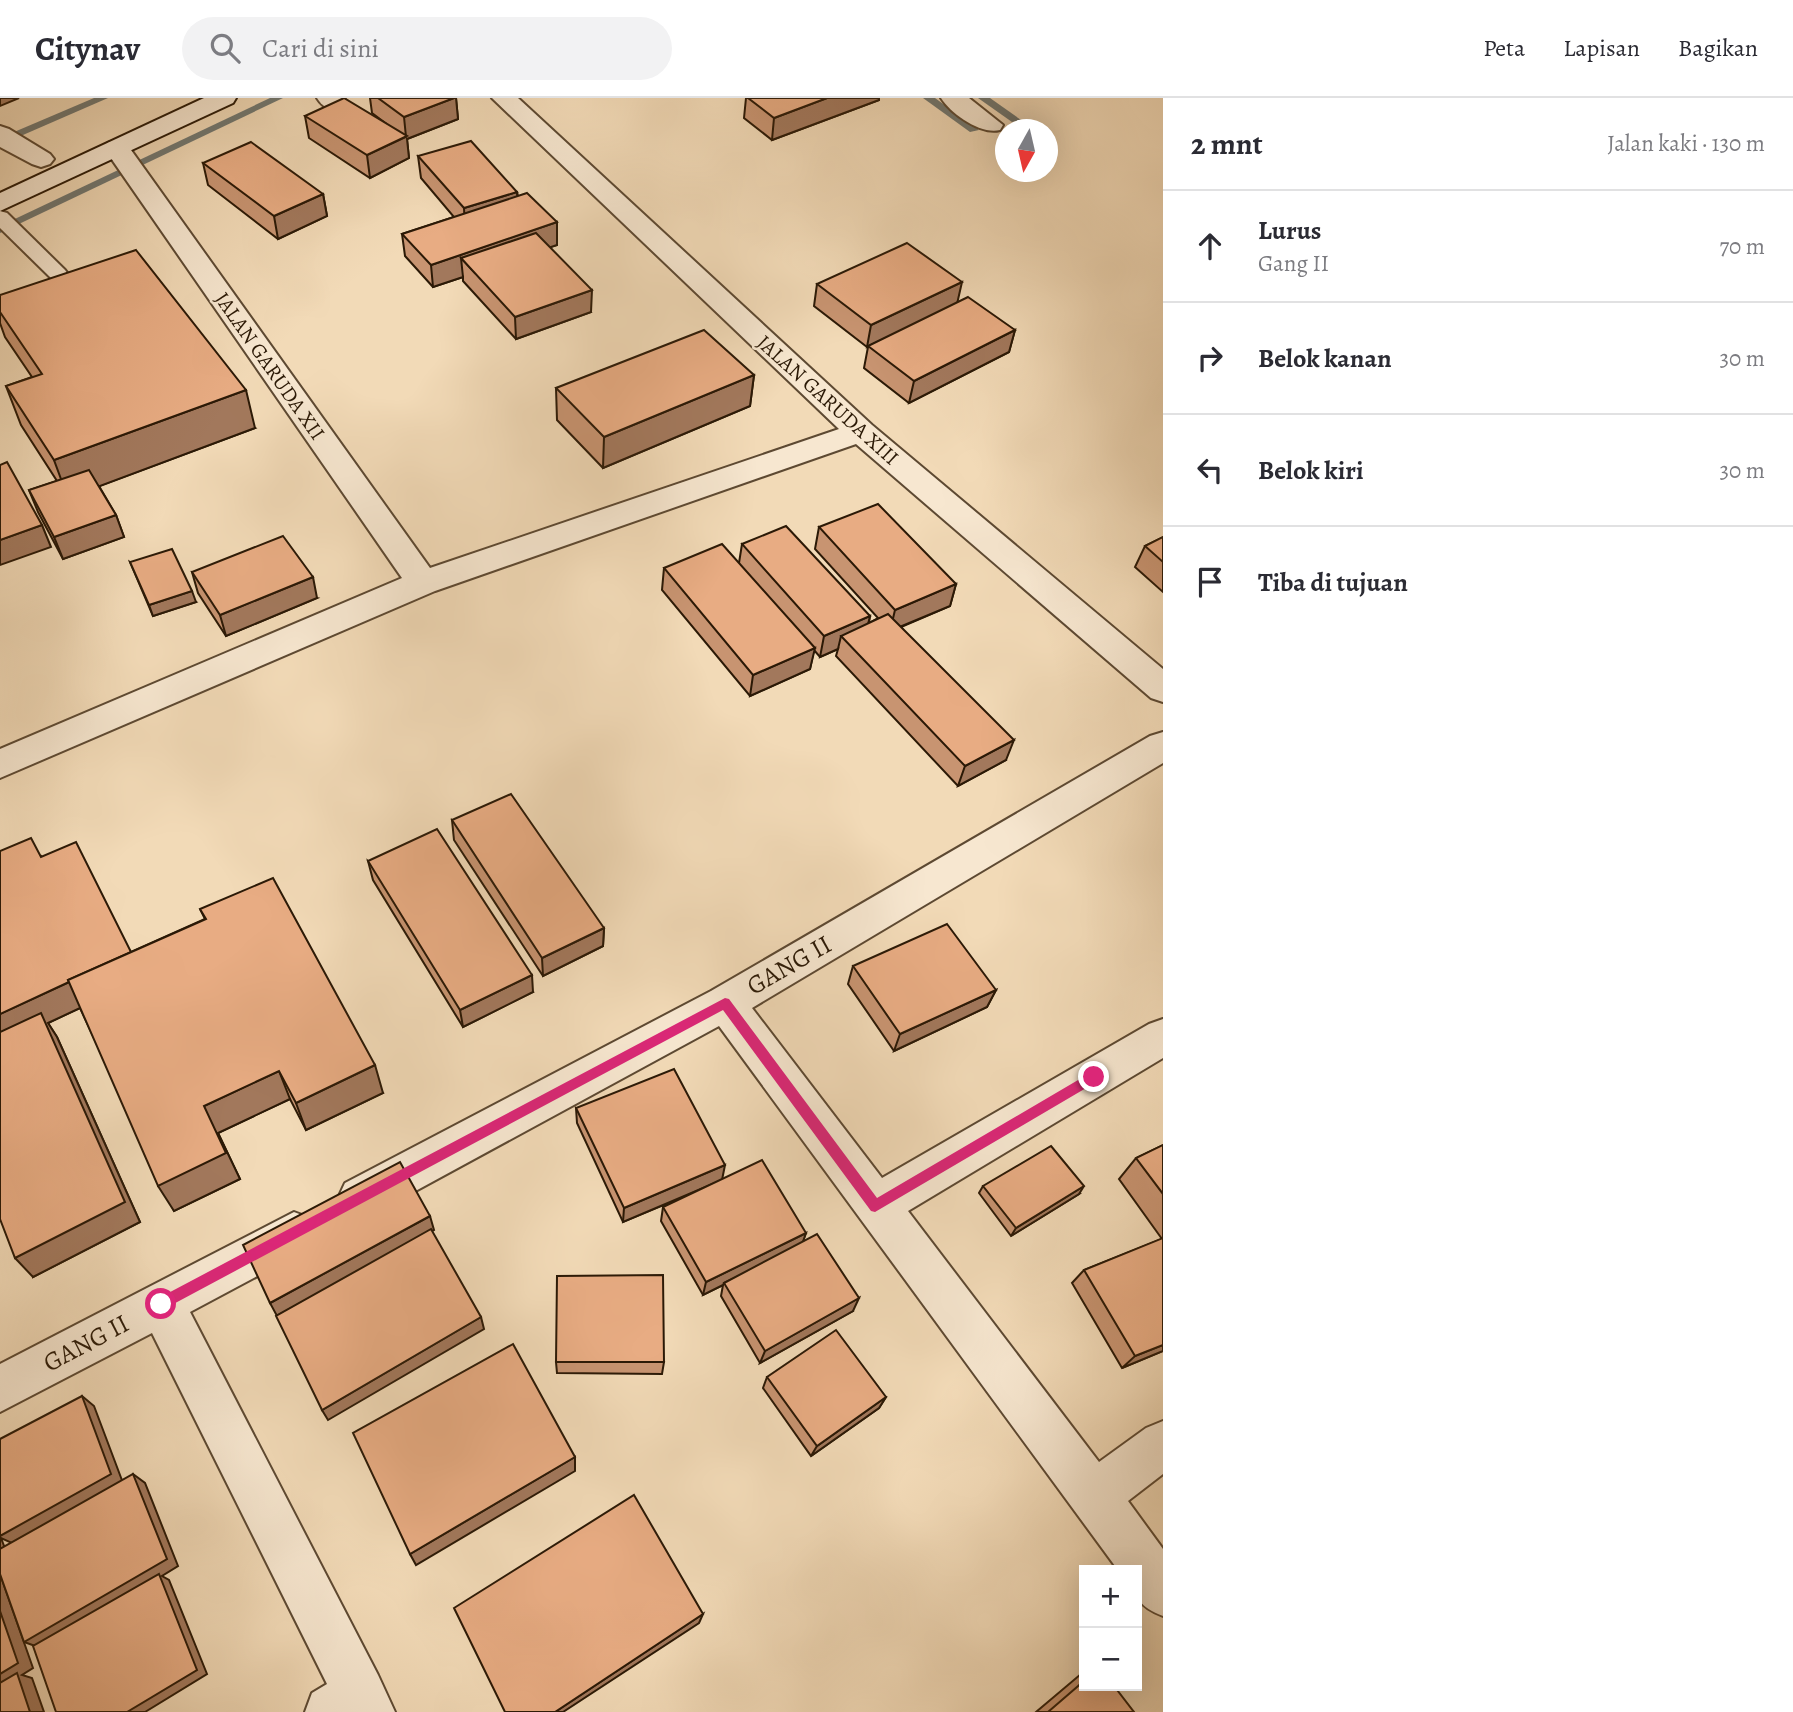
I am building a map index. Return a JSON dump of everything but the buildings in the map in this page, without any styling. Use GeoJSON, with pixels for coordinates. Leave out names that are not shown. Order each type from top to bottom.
{"type":"FeatureCollection","features":[{"type":"Feature","properties":{"kind":"street"},"geometry":{"type":"LineString","coordinates":[[0,178],[173,98]]}},
{"type":"Feature","properties":{"kind":"street"},"geometry":{"type":"LineString","coordinates":[[0,204],[224,98]]}},
{"type":"Feature","properties":{"kind":"street","name":"JALAN GARUDA XIII"},"geometry":{"type":"LineString","coordinates":[[504,98],[861,432],[1163,689]]}},
{"type":"Feature","properties":{"kind":"street"},"geometry":{"type":"LineString","coordinates":[[953,98],[991,125]]}},
{"type":"Feature","properties":{"kind":"street"},"geometry":{"type":"LineString","coordinates":[[4,138],[41,159]]}},
{"type":"Feature","properties":{"kind":"street","name":"JALAN GARUDA XII"},"geometry":{"type":"LineString","coordinates":[[117,148],[423,583]]}},
{"type":"Feature","properties":{"kind":"street"},"geometry":{"type":"LineString","coordinates":[[0,764],[423,583],[861,432]]}},
{"type":"Feature","properties":{"kind":"street","name":"GANG II"},"geometry":{"type":"LineString","coordinates":[[0,1389],[725,1003],[1163,746]]}},
{"type":"Feature","properties":{"kind":"street"},"geometry":{"type":"LineString","coordinates":[[725,1003],[875,1206],[1095,1495],[1163,1591]]}},
{"type":"Feature","properties":{"kind":"street"},"geometry":{"type":"LineString","coordinates":[[875,1206],[1163,1037]]}},
{"type":"Feature","properties":{"kind":"street"},"geometry":{"type":"LineString","coordinates":[[161,1304],[353,1706]]}},
{"type":"Feature","properties":{"kind":"street"},"geometry":{"type":"LineString","coordinates":[[1095,1495],[1163,1445]]}},
{"type":"Feature","properties":{"kind":"lane"},"geometry":{"type":"LineString","coordinates":[[0,217],[58,274]]}},
{"type":"Feature","properties":{"kind":"waterway"},"geometry":{"type":"LineString","coordinates":[[0,142],[103,98]]}},
{"type":"Feature","properties":{"kind":"waterway"},"geometry":{"type":"LineString","coordinates":[[0,230],[278,98]]}},
{"type":"Feature","properties":{"kind":"waterway"},"geometry":{"type":"LineString","coordinates":[[928,98],[974,130]]}},
{"type":"Feature","properties":{"kind":"waterway"},"geometry":{"type":"LineString","coordinates":[[983,98],[1014,119]]}},
{"type":"Feature","properties":{"kind":"route"},"geometry":{"type":"LineString","coordinates":[[161,1304],[725,1003],[875,1206],[1094,1077]]}}]}
